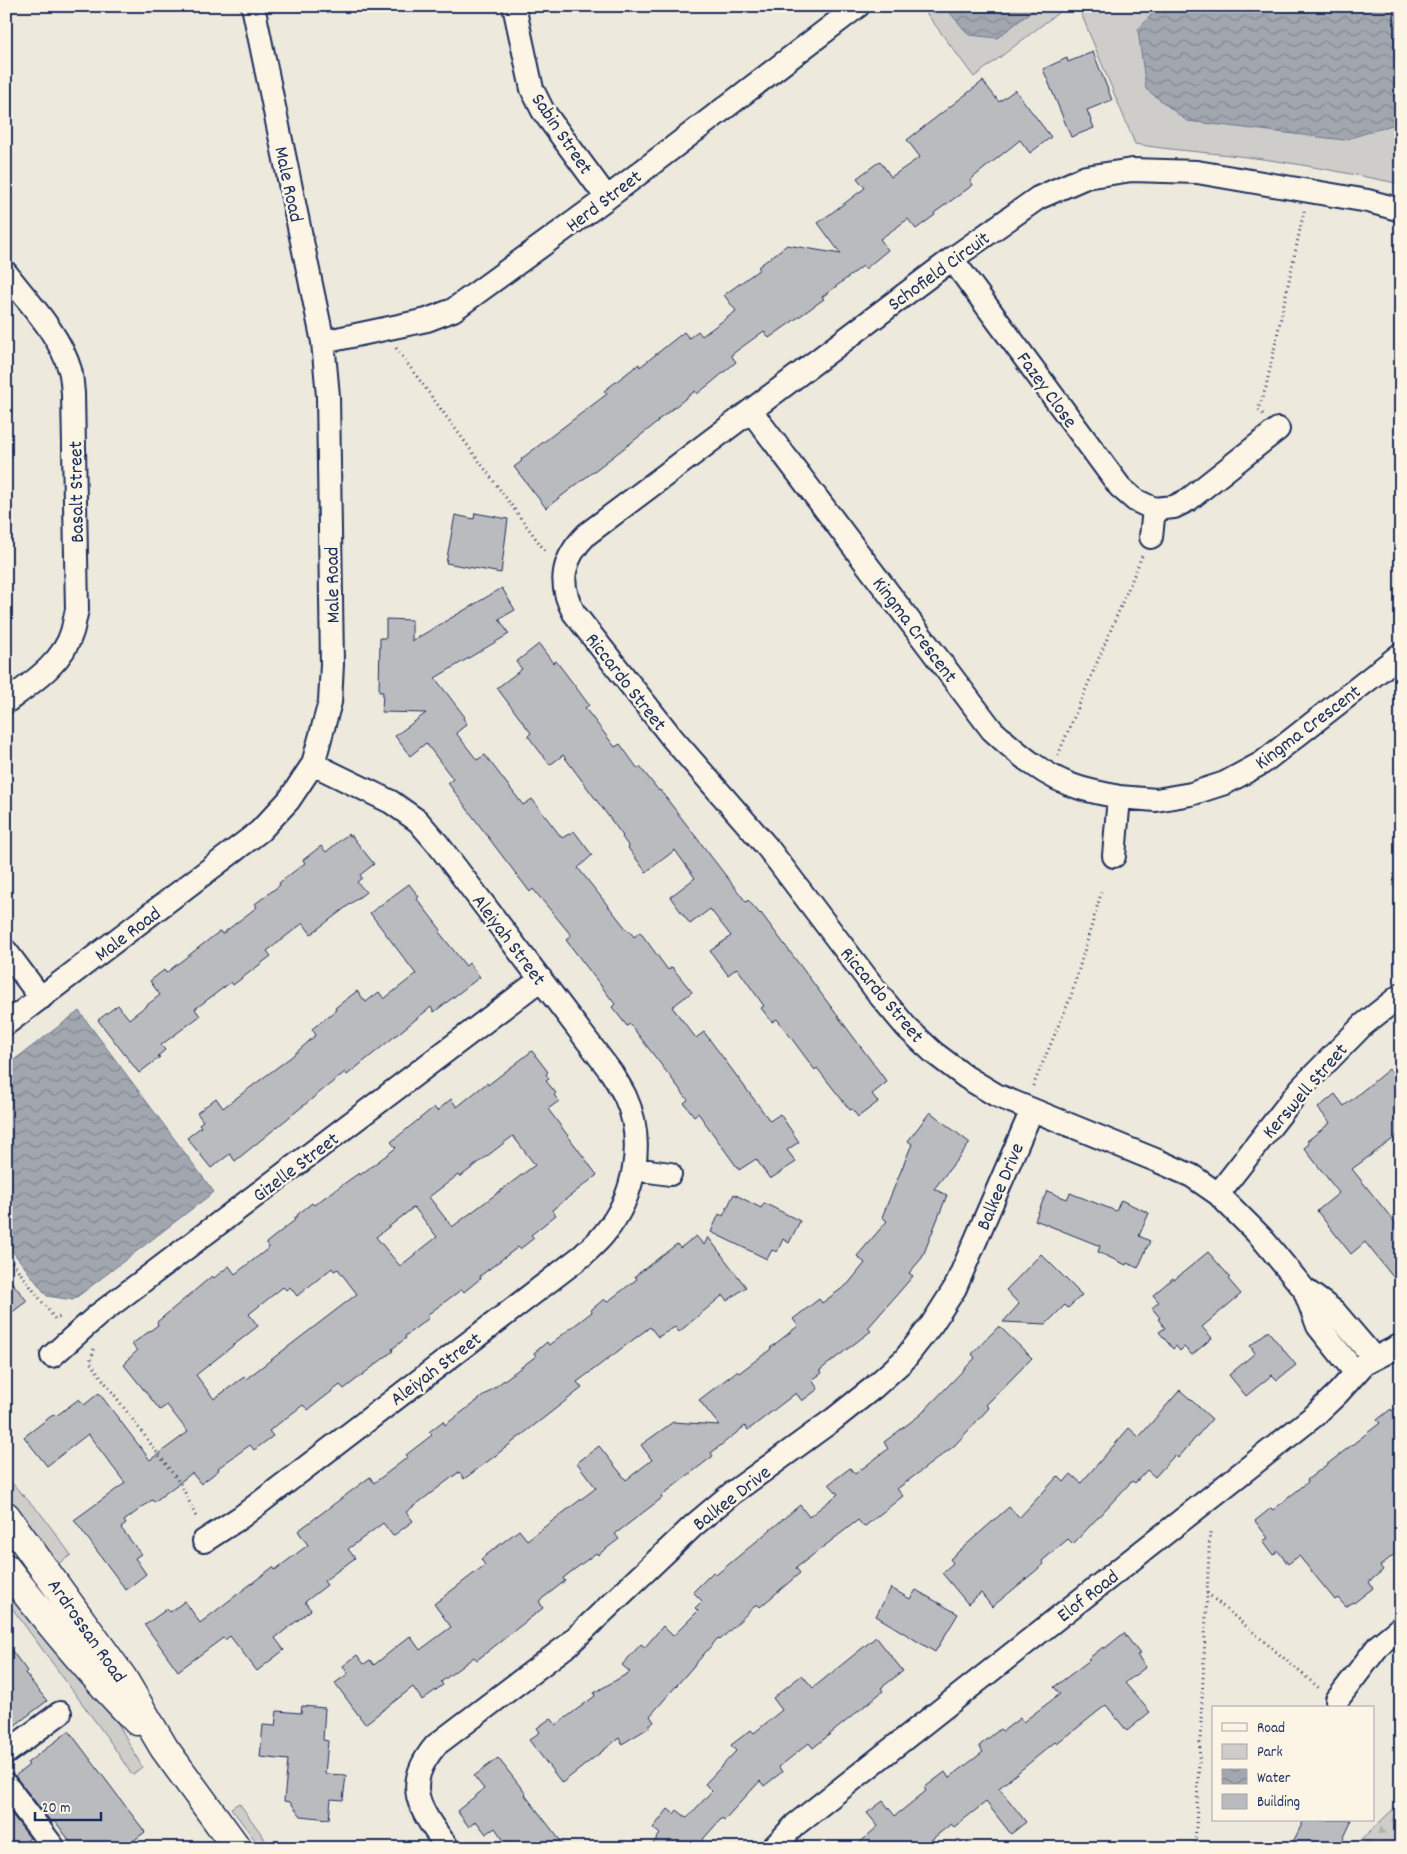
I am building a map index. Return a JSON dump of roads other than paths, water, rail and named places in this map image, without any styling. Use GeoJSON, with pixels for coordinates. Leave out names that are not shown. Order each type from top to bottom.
{"type":"FeatureCollection","features":[{"type":"Feature","properties":{"kind":"main road","name":"Ardrossan Road"},"geometry":{"type":"LineString","coordinates":[[6,1516],[122,1677],[164,1748],[237,1848]]}},
{"type":"Feature","properties":{"kind":"main road","name":"Ardrossan Road"},"geometry":{"type":"LineString","coordinates":[[6,1568],[74,1654],[112,1697],[164,1748]]}},
{"type":"Feature","properties":{"kind":"street","name":"Male Road"},"geometry":{"type":"LineString","coordinates":[[6,1024],[260,831],[289,800],[313,764],[327,718],[332,686],[328,396],[323,342],[253,6]]}},
{"type":"Feature","properties":{"kind":"street","name":"Sabin Street"},"geometry":{"type":"LineString","coordinates":[[514,6],[532,89],[543,111],[607,198]]}},
{"type":"Feature","properties":{"kind":"street","name":"Herd Street"},"geometry":{"type":"LineString","coordinates":[[323,342],[427,320],[453,310],[607,198],[858,6]]}},
{"type":"Feature","properties":{"kind":"street","name":"Schofield Circuit"},"geometry":{"type":"LineString","coordinates":[[564,582],[569,556],[587,534],[952,259],[1038,198],[1086,177],[1132,170],[1197,172],[1368,201],[1401,210]]}},
{"type":"Feature","properties":{"kind":"street","name":"Fazey Close"},"geometry":{"type":"LineString","coordinates":[[952,259],[1120,487],[1135,500],[1154,509]]}},
{"type":"Feature","properties":{"kind":"street","name":"Basalt Street"},"geometry":{"type":"LineString","coordinates":[[6,273],[56,341],[70,371],[73,393],[77,610],[72,634],[58,657],[42,674],[6,702]]}},
{"type":"Feature","properties":{"kind":"street","name":"Kingma Crescent"},"geometry":{"type":"LineString","coordinates":[[751,411],[992,730],[1023,758],[1050,775],[1079,788],[1119,797],[1156,800],[1190,794],[1225,783],[1262,763],[1401,654]]}},
{"type":"Feature","properties":{"kind":"street"},"geometry":{"type":"LineString","coordinates":[[1151,537],[1154,509],[1174,506],[1188,500],[1278,429]]}},
{"type":"Feature","properties":{"kind":"street","name":"Riccardo Street"},"geometry":{"type":"LineString","coordinates":[[564,582],[568,603],[608,658],[673,739],[768,848],[881,997],[907,1028],[934,1053],[966,1077],[996,1094],[1158,1160],[1192,1176],[1218,1194],[1261,1237],[1304,1289],[1334,1311],[1374,1358]]}},
{"type":"Feature","properties":{"kind":"street","name":"Aleiyah Street"},"geometry":{"type":"LineString","coordinates":[[204,1541],[249,1510],[582,1256],[604,1235],[620,1211],[629,1191],[635,1169],[634,1126],[626,1097],[611,1072],[437,843],[418,821],[391,802],[313,764]]}},
{"type":"Feature","properties":{"kind":"street"},"geometry":{"type":"LineString","coordinates":[[1114,856],[1119,797]]}},
{"type":"Feature","properties":{"kind":"street"},"geometry":{"type":"LineString","coordinates":[[6,951],[41,998]]}},
{"type":"Feature","properties":{"kind":"street","name":"Gizelle Street"},"geometry":{"type":"LineString","coordinates":[[52,1356],[81,1329],[540,980]]}},
{"type":"Feature","properties":{"kind":"street","name":"Kerswell Street"},"geometry":{"type":"LineString","coordinates":[[1218,1194],[1301,1088],[1363,1025],[1401,995]]}},
{"type":"Feature","properties":{"kind":"street","name":"Balkee Drive"},"geometry":{"type":"LineString","coordinates":[[448,1848],[425,1813],[417,1795],[417,1776],[425,1759],[436,1746],[568,1645],[693,1526],[731,1494],[834,1419],[904,1360],[932,1324],[955,1288],[1032,1110]]}},
{"type":"Feature","properties":{"kind":"street"},"geometry":{"type":"LineString","coordinates":[[635,1169],[670,1174]]}},
{"type":"Feature","properties":{"kind":"street","name":"Riccardo Street"},"geometry":{"type":"LineString","coordinates":[[1304,1289],[1318,1326],[1355,1372]]}},
{"type":"Feature","properties":{"kind":"street","name":"Elof Road"},"geometry":{"type":"LineString","coordinates":[[773,1848],[795,1825],[1314,1416],[1338,1394],[1355,1372],[1364,1364],[1401,1344]]}},
{"type":"Feature","properties":{"kind":"street"},"geometry":{"type":"LineString","coordinates":[[1329,1695],[1379,1645],[1401,1627]]}},
{"type":"Feature","properties":{"kind":"street"},"geometry":{"type":"LineString","coordinates":[[6,1753],[60,1714]]}},
{"type":"Feature","properties":{"kind":"street"},"geometry":{"type":"LineString","coordinates":[[6,1786],[54,1848]]}},
{"type":"Feature","properties":{"kind":"water"},"geometry":{"type":"Polygon","coordinates":[[[944,6],[1039,6],[997,38],[969,35],[944,6]]]}},
{"type":"Feature","properties":{"kind":"water"},"geometry":{"type":"Polygon","coordinates":[[[1159,6],[1394,6],[1401,13],[1401,117],[1395,124],[1344,140],[1187,121],[1146,89],[1138,30],[1159,6]]]}},
{"type":"Feature","properties":{"kind":"water"},"geometry":{"type":"Polygon","coordinates":[[[79,1011],[214,1192],[73,1300],[47,1296],[6,1243],[6,1066],[79,1011]]]}}]}
